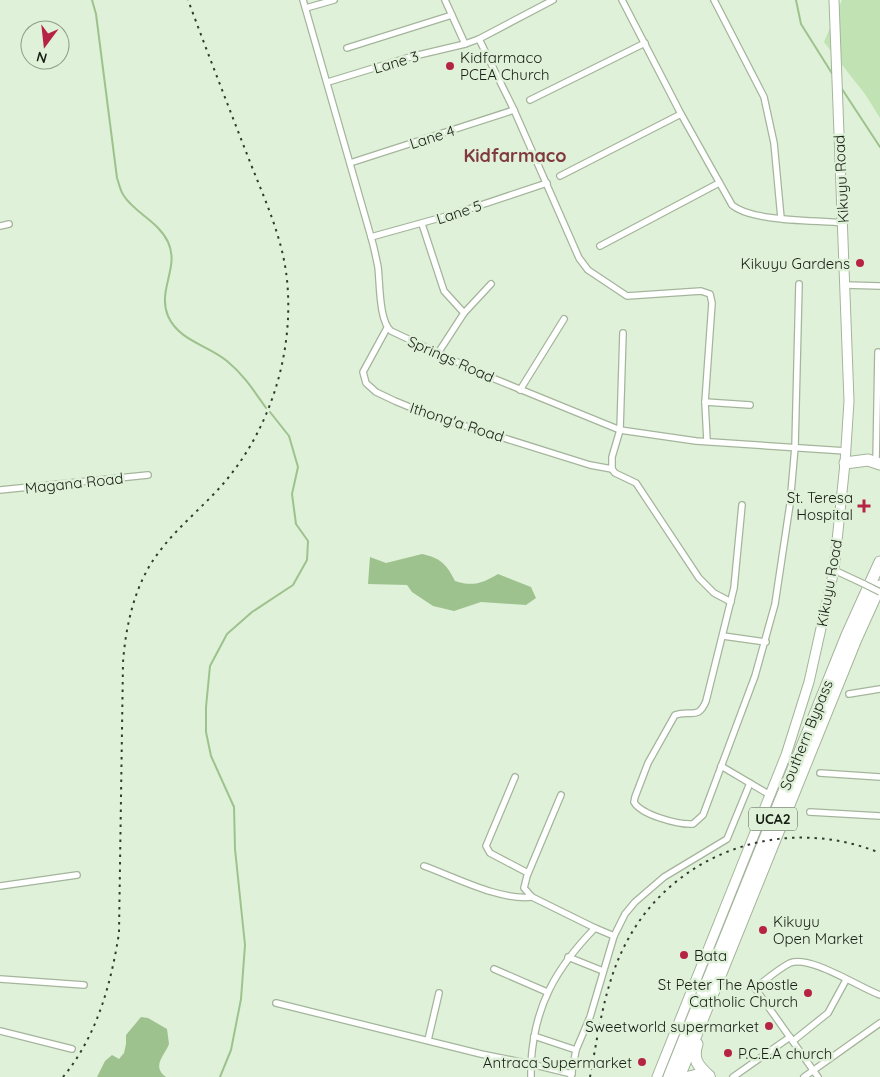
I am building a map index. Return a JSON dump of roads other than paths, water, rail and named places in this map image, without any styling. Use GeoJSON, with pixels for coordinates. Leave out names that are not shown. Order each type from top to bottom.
{"type":"FeatureCollection","features":[{"type":"Feature","properties":{"kind":"highway"},"geometry":{"type":"LineString","coordinates":[[846,457],[878,463]]}},
{"type":"Feature","properties":{"kind":"highway","name":"Southern Bypass"},"geometry":{"type":"LineString","coordinates":[[669,1077],[850,626],[880,562]]}},
{"type":"Feature","properties":{"kind":"highway","name":"Southern Bypass"},"geometry":{"type":"LineString","coordinates":[[679,1077],[856,639],[880,586]]}},
{"type":"Feature","properties":{"kind":"highway"},"geometry":{"type":"LineString","coordinates":[[710,1077],[699,1067],[694,1057],[696,1047],[713,1008],[713,994]]}},
{"type":"Feature","properties":{"kind":"highway"},"geometry":{"type":"LineString","coordinates":[[689,1077],[697,1075],[710,1077]]}},
{"type":"Feature","properties":{"kind":"main road","name":"Kikuyu Road"},"geometry":{"type":"LineString","coordinates":[[657,1077],[770,795],[809,682],[834,570],[846,457],[849,392],[834,0]]}},
{"type":"Feature","properties":{"kind":"street"},"geometry":{"type":"LineString","coordinates":[[303,0],[371,236],[387,328]]}},
{"type":"Feature","properties":{"kind":"street"},"geometry":{"type":"LineString","coordinates":[[306,8],[334,0]]}},
{"type":"Feature","properties":{"kind":"street"},"geometry":{"type":"LineString","coordinates":[[445,0],[465,44]]}},
{"type":"Feature","properties":{"kind":"street","name":"Lane 3"},"geometry":{"type":"LineString","coordinates":[[328,82],[410,57],[479,39],[553,0]]}},
{"type":"Feature","properties":{"kind":"street"},"geometry":{"type":"LineString","coordinates":[[622,0],[681,114],[732,205],[737,209],[781,218],[843,223]]}},
{"type":"Feature","properties":{"kind":"street"},"geometry":{"type":"LineString","coordinates":[[714,0],[764,97],[774,143],[781,218]]}},
{"type":"Feature","properties":{"kind":"street"},"geometry":{"type":"LineString","coordinates":[[348,48],[452,15]]}},
{"type":"Feature","properties":{"kind":"street"},"geometry":{"type":"LineString","coordinates":[[479,39],[514,110],[582,263],[620,293],[633,297],[702,291],[710,294],[712,313],[705,402],[707,441]]}},
{"type":"Feature","properties":{"kind":"street"},"geometry":{"type":"LineString","coordinates":[[530,100],[645,43]]}},
{"type":"Feature","properties":{"kind":"street","name":"Lane 4"},"geometry":{"type":"LineString","coordinates":[[350,163],[514,110]]}},
{"type":"Feature","properties":{"kind":"street"},"geometry":{"type":"LineString","coordinates":[[560,176],[681,114]]}},
{"type":"Feature","properties":{"kind":"street","name":"Lane 5"},"geometry":{"type":"LineString","coordinates":[[371,236],[422,224],[546,183]]}},
{"type":"Feature","properties":{"kind":"street"},"geometry":{"type":"LineString","coordinates":[[600,246],[719,183]]}},
{"type":"Feature","properties":{"kind":"street"},"geometry":{"type":"LineString","coordinates":[[0,226],[10,224]]}},
{"type":"Feature","properties":{"kind":"street"},"geometry":{"type":"LineString","coordinates":[[422,224],[444,291],[464,313]]}},
{"type":"Feature","properties":{"kind":"street"},"geometry":{"type":"LineString","coordinates":[[438,353],[464,313],[492,284]]}},
{"type":"Feature","properties":{"kind":"street"},"geometry":{"type":"LineString","coordinates":[[742,505],[738,560],[731,602],[703,708],[697,714],[675,715],[648,763],[634,802],[639,809],[678,823],[697,822],[703,815],[766,642],[779,584],[795,447],[799,284]]}},
{"type":"Feature","properties":{"kind":"street"},"geometry":{"type":"LineString","coordinates":[[845,285],[880,286]]}},
{"type":"Feature","properties":{"kind":"street"},"geometry":{"type":"LineString","coordinates":[[520,390],[564,319]]}},
{"type":"Feature","properties":{"kind":"street","name":"Springs Road"},"geometry":{"type":"LineString","coordinates":[[387,328],[408,340],[520,390],[620,430],[646,435],[707,441],[795,447],[846,457]]}},
{"type":"Feature","properties":{"kind":"street","name":"Ithong'a Road"},"geometry":{"type":"LineString","coordinates":[[387,328],[363,372],[366,383],[376,392],[433,416],[590,465],[612,469]]}},
{"type":"Feature","properties":{"kind":"street"},"geometry":{"type":"LineString","coordinates":[[623,333],[620,430],[612,457],[612,469],[636,482],[699,578],[714,593],[731,602]]}},
{"type":"Feature","properties":{"kind":"street"},"geometry":{"type":"LineString","coordinates":[[878,352],[878,463]]}},
{"type":"Feature","properties":{"kind":"street"},"geometry":{"type":"LineString","coordinates":[[705,402],[750,405]]}},
{"type":"Feature","properties":{"kind":"street","name":"Magana Road"},"geometry":{"type":"LineString","coordinates":[[0,490],[148,475]]}},
{"type":"Feature","properties":{"kind":"street"},"geometry":{"type":"LineString","coordinates":[[834,570],[880,592]]}},
{"type":"Feature","properties":{"kind":"street"},"geometry":{"type":"LineString","coordinates":[[723,636],[766,642]]}},
{"type":"Feature","properties":{"kind":"street"},"geometry":{"type":"LineString","coordinates":[[849,694],[880,689]]}},
{"type":"Feature","properties":{"kind":"street"},"geometry":{"type":"LineString","coordinates":[[721,766],[770,795]]}},
{"type":"Feature","properties":{"kind":"street"},"geometry":{"type":"LineString","coordinates":[[820,773],[880,777]]}},
{"type":"Feature","properties":{"kind":"street"},"geometry":{"type":"LineString","coordinates":[[515,777],[486,846],[490,853],[528,873]]}},
{"type":"Feature","properties":{"kind":"street"},"geometry":{"type":"LineString","coordinates":[[276,1003],[531,1064],[571,1076],[576,1050],[590,1017],[614,936],[629,908],[649,888],[686,862],[727,839],[750,783]]}},
{"type":"Feature","properties":{"kind":"street"},"geometry":{"type":"LineString","coordinates":[[561,795],[528,873],[524,888],[532,897],[614,936]]}},
{"type":"Feature","properties":{"kind":"street"},"geometry":{"type":"LineString","coordinates":[[810,812],[880,816]]}},
{"type":"Feature","properties":{"kind":"street"},"geometry":{"type":"LineString","coordinates":[[424,866],[506,895],[521,898],[532,897]]}},
{"type":"Feature","properties":{"kind":"street"},"geometry":{"type":"LineString","coordinates":[[0,886],[77,875]]}},
{"type":"Feature","properties":{"kind":"street"},"geometry":{"type":"LineString","coordinates":[[531,1077],[536,1023],[547,992],[568,957],[595,928]]}},
{"type":"Feature","properties":{"kind":"street"},"geometry":{"type":"LineString","coordinates":[[568,957],[603,971]]}},
{"type":"Feature","properties":{"kind":"street"},"geometry":{"type":"LineString","coordinates":[[818,1077],[755,988],[783,967],[797,961],[810,962],[880,995]]}},
{"type":"Feature","properties":{"kind":"street"},"geometry":{"type":"LineString","coordinates":[[494,969],[547,992]]}},
{"type":"Feature","properties":{"kind":"street"},"geometry":{"type":"LineString","coordinates":[[0,978],[84,985]]}},
{"type":"Feature","properties":{"kind":"street"},"geometry":{"type":"LineString","coordinates":[[733,1077],[828,1013],[846,980]]}},
{"type":"Feature","properties":{"kind":"street"},"geometry":{"type":"LineString","coordinates":[[428,1040],[439,993]]}},
{"type":"Feature","properties":{"kind":"street"},"geometry":{"type":"LineString","coordinates":[[804,1077],[880,1023]]}},
{"type":"Feature","properties":{"kind":"street"},"geometry":{"type":"LineString","coordinates":[[0,1031],[72,1049]]}},
{"type":"Feature","properties":{"kind":"street"},"geometry":{"type":"LineString","coordinates":[[534,1036],[576,1050]]}},
{"type":"Feature","properties":{"kind":"waterway"},"geometry":{"type":"LineString","coordinates":[[92,0],[96,14],[117,178],[123,194],[164,235],[171,251],[172,260],[165,297],[168,316],[186,337],[219,355],[233,366],[266,408]]}},
{"type":"Feature","properties":{"kind":"waterway"},"geometry":{"type":"LineString","coordinates":[[796,0],[801,24],[833,75]]}},
{"type":"Feature","properties":{"kind":"waterway"},"geometry":{"type":"LineString","coordinates":[[842,89],[880,147]]}},
{"type":"Feature","properties":{"kind":"waterway"},"geometry":{"type":"LineString","coordinates":[[220,1077],[231,1050],[241,999],[245,945],[235,849],[234,807],[211,756],[206,732],[206,707],[210,666],[227,634],[252,612],[293,585],[307,560],[308,541],[296,524],[292,494],[298,467],[289,436],[270,412]]}},
{"type":"Feature","properties":{"kind":"railway"},"geometry":{"type":"LineString","coordinates":[[63,1077],[75,1061],[94,1027],[107,990],[119,933],[123,662],[133,604],[144,577],[159,552],[228,478],[257,434],[277,385],[287,333],[287,280],[282,250],[267,205],[188,0]]}},
{"type":"Feature","properties":{"kind":"railway"},"geometry":{"type":"LineString","coordinates":[[590,1077],[602,1012],[616,964],[643,916],[669,888],[699,866],[732,850],[768,840],[805,838],[843,842],[880,853]]}},
{"type":"Feature","properties":{"kind":"place","name":"Kidfarmaco PCEA Church"},"geometry":{"type":"Point","coordinates":[450,66]}},
{"type":"Feature","properties":{"kind":"place","name":"Kikuyu Gardens"},"geometry":{"type":"Point","coordinates":[860,263]}},
{"type":"Feature","properties":{"kind":"place","name":"St. Teresa Hospital"},"geometry":{"type":"Point","coordinates":[864,506]}},
{"type":"Feature","properties":{"kind":"place","name":"Kikuyu Open Market"},"geometry":{"type":"Point","coordinates":[763,930]}},
{"type":"Feature","properties":{"kind":"place","name":"Bata"},"geometry":{"type":"Point","coordinates":[684,955]}},
{"type":"Feature","properties":{"kind":"place","name":"St Peter The Apostle Catholic Church"},"geometry":{"type":"Point","coordinates":[808,993]}},
{"type":"Feature","properties":{"kind":"place","name":"Sweetworld supermarket"},"geometry":{"type":"Point","coordinates":[769,1026]}},
{"type":"Feature","properties":{"kind":"place","name":"P.C.E.A church"},"geometry":{"type":"Point","coordinates":[728,1053]}},
{"type":"Feature","properties":{"kind":"place","name":"Antraca Supermarket"},"geometry":{"type":"Point","coordinates":[642,1062]}},
{"type":"Feature","properties":{"kind":"district","name":"Kidfarmaco"},"geometry":{"type":"Point","coordinates":[515,155]}}]}
